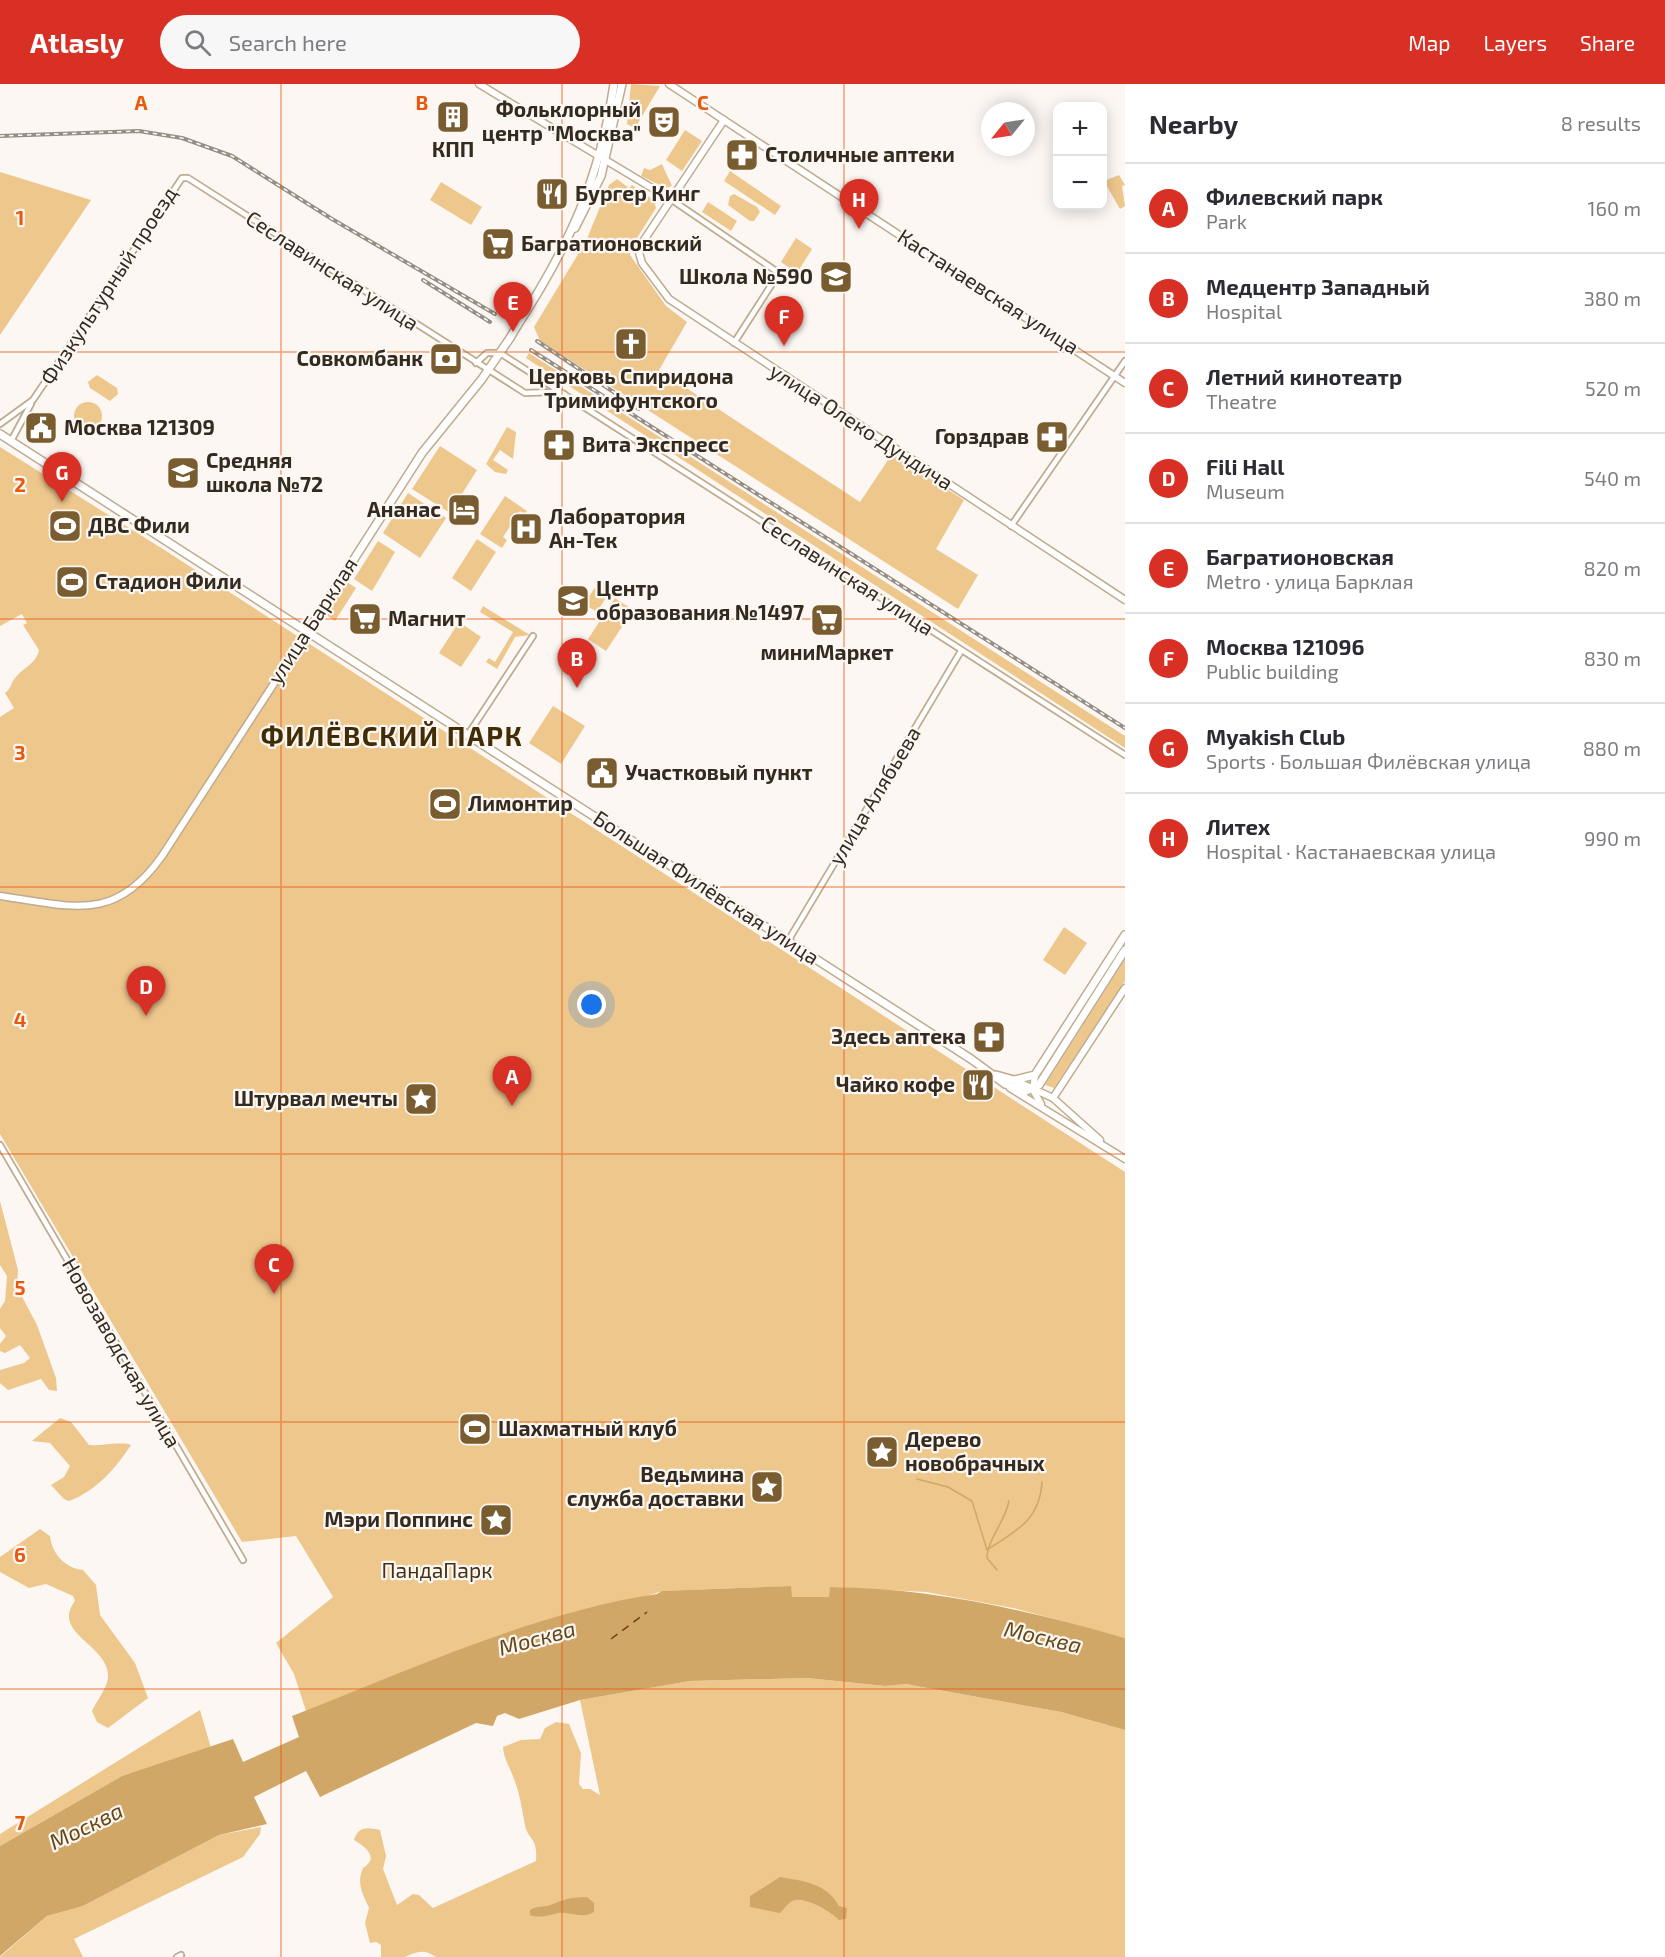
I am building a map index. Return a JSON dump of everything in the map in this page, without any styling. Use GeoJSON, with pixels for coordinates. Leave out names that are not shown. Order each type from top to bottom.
{"type":"FeatureCollection","features":[{"type":"Feature","properties":{"kind":"main road","name":"улица Барклая"},"geometry":{"type":"LineString","coordinates":[[603,157],[614,84]]}},
{"type":"Feature","properties":{"kind":"main road","name":"улица Барклая"},"geometry":{"type":"LineString","coordinates":[[308,631],[422,453],[488,371],[543,286],[593,196],[622,84]]}},
{"type":"Feature","properties":{"kind":"main road","name":"Большая Филёвская улица"},"geometry":{"type":"LineString","coordinates":[[0,434],[788,941],[1005,1084]]}},
{"type":"Feature","properties":{"kind":"main road"},"geometry":{"type":"LineString","coordinates":[[991,1073],[1014,1080],[1035,1075],[1125,935]]}},
{"type":"Feature","properties":{"kind":"main road"},"geometry":{"type":"LineString","coordinates":[[1005,1084],[1026,1092],[1033,1090],[1044,1078],[1125,950]]}},
{"type":"Feature","properties":{"kind":"street"},"geometry":{"type":"LineString","coordinates":[[479,84],[672,200],[779,273],[734,344]]}},
{"type":"Feature","properties":{"kind":"street","name":"Кастанаевская улица"},"geometry":{"type":"LineString","coordinates":[[669,84],[1125,383]]}},
{"type":"Feature","properties":{"kind":"street","name":"улица Олеко Дундича"},"geometry":{"type":"LineString","coordinates":[[724,120],[638,249],[638,257],[671,301],[1125,600]]}},
{"type":"Feature","properties":{"kind":"street","name":"Физкультурный проезд"},"geometry":{"type":"LineString","coordinates":[[11,441],[33,400],[177,183],[182,178],[188,178]]}},
{"type":"Feature","properties":{"kind":"street","name":"Сеславинская улица"},"geometry":{"type":"LineString","coordinates":[[188,178],[525,393],[553,392],[569,396]]}},
{"type":"Feature","properties":{"kind":"street"},"geometry":{"type":"LineString","coordinates":[[476,363],[487,353],[500,353]]}},
{"type":"Feature","properties":{"kind":"street","name":"Сеславинская улица"},"geometry":{"type":"LineString","coordinates":[[500,353],[1125,755]]}},
{"type":"Feature","properties":{"kind":"street"},"geometry":{"type":"LineString","coordinates":[[1011,526],[1125,361]]}},
{"type":"Feature","properties":{"kind":"street","name":"Физкультурный проезд"},"geometry":{"type":"LineString","coordinates":[[0,424],[33,400]]}},
{"type":"Feature","properties":{"kind":"street","name":"улица Барклая"},"geometry":{"type":"LineString","coordinates":[[0,896],[86,906],[103,904],[136,888],[162,856],[308,631]]}},
{"type":"Feature","properties":{"kind":"street"},"geometry":{"type":"LineString","coordinates":[[467,736],[533,636]]}},
{"type":"Feature","properties":{"kind":"street","name":"улица Алябьева"},"geometry":{"type":"LineString","coordinates":[[788,941],[962,651]]}},
{"type":"Feature","properties":{"kind":"street"},"geometry":{"type":"LineString","coordinates":[[1053,1098],[1125,988]]}},
{"type":"Feature","properties":{"kind":"street"},"geometry":{"type":"LineString","coordinates":[[1033,1090],[1035,1075]]}},
{"type":"Feature","properties":{"kind":"street"},"geometry":{"type":"LineString","coordinates":[[1044,1078],[1046,1095]]}},
{"type":"Feature","properties":{"kind":"street","name":"Большая Филёвская улица"},"geometry":{"type":"LineString","coordinates":[[1014,1080],[1053,1098],[1112,1150]]}},
{"type":"Feature","properties":{"kind":"street","name":"Большая Филёвская улица"},"geometry":{"type":"LineString","coordinates":[[1005,1084],[1125,1159]]}},
{"type":"Feature","properties":{"kind":"street","name":"Большая Филёвская улица"},"geometry":{"type":"LineString","coordinates":[[1033,1090],[1036,1099],[1047,1111]]}},
{"type":"Feature","properties":{"kind":"street","name":"Новозаводская улица"},"geometry":{"type":"LineString","coordinates":[[0,1145],[243,1560]]}},
{"type":"Feature","properties":{"kind":"green space"},"geometry":{"type":"Polygon","coordinates":[[[631,84],[660,86],[635,128],[627,124],[631,84]]]}},
{"type":"Feature","properties":{"kind":"green space"},"geometry":{"type":"Polygon","coordinates":[[[685,130],[702,141],[682,171],[666,160],[685,130]]]}},
{"type":"Feature","properties":{"kind":"green space"},"geometry":{"type":"Polygon","coordinates":[[[662,164],[672,186],[666,188],[641,176],[644,168],[650,170],[662,164]]]}},
{"type":"Feature","properties":{"kind":"green space"},"geometry":{"type":"Polygon","coordinates":[[[730,171],[781,206],[775,215],[724,181],[730,171]]]}},
{"type":"Feature","properties":{"kind":"green space"},"geometry":{"type":"Polygon","coordinates":[[[0,172],[91,200],[0,335],[0,172]]]}},
{"type":"Feature","properties":{"kind":"green space"},"geometry":{"type":"Polygon","coordinates":[[[1119,175],[1125,185],[1122,186],[1125,206],[1120,209],[1107,186],[1107,180],[1119,175]]]}},
{"type":"Feature","properties":{"kind":"green space"},"geometry":{"type":"Polygon","coordinates":[[[617,179],[629,188],[632,185],[654,200],[656,208],[630,249],[630,255],[666,306],[687,322],[659,370],[860,502],[892,454],[964,500],[936,549],[978,575],[958,609],[540,341],[534,327],[586,241],[609,185],[617,179]]]}},
{"type":"Feature","properties":{"kind":"green space"},"geometry":{"type":"Polygon","coordinates":[[[441,182],[482,207],[471,225],[430,200],[441,182]]]}},
{"type":"Feature","properties":{"kind":"green space"},"geometry":{"type":"Polygon","coordinates":[[[734,194],[757,207],[760,212],[754,221],[750,221],[728,205],[730,196],[734,194]]]}},
{"type":"Feature","properties":{"kind":"green space"},"geometry":{"type":"Polygon","coordinates":[[[708,202],[737,221],[731,231],[702,212],[708,202]]]}},
{"type":"Feature","properties":{"kind":"green space"},"geometry":{"type":"Polygon","coordinates":[[[796,238],[812,249],[797,273],[781,262],[796,238]]]}},
{"type":"Feature","properties":{"kind":"green space"},"geometry":{"type":"Polygon","coordinates":[[[529,353],[1125,736],[1125,748],[526,358],[529,353]]]}},
{"type":"Feature","properties":{"kind":"green space"},"geometry":{"type":"Polygon","coordinates":[[[97,375],[117,388],[118,394],[110,401],[90,388],[88,382],[97,375]]]}},
{"type":"Feature","properties":{"kind":"green space"},"geometry":{"type":"Polygon","coordinates":[[[88,402],[98,406],[102,416],[98,426],[88,430],[78,426],[74,416],[78,406],[88,402]]]}},
{"type":"Feature","properties":{"kind":"green space"},"geometry":{"type":"Polygon","coordinates":[[[507,427],[516,432],[513,459],[500,450],[493,460],[508,470],[506,474],[495,472],[486,464],[507,427]]]}},
{"type":"Feature","properties":{"kind":"green space"},"geometry":{"type":"Polygon","coordinates":[[[440,446],[477,470],[450,513],[412,489],[440,446]]]}},
{"type":"Feature","properties":{"kind":"green space","name":"ПандаПарк"},"geometry":{"type":"Polygon","coordinates":[[[0,447],[166,551],[1125,1172],[1125,1638],[1013,1608],[926,1592],[830,1587],[830,1597],[791,1597],[791,1586],[663,1591],[441,1657],[306,1711],[294,1674],[276,1643],[333,1597],[296,1536],[242,1542],[0,1134],[0,717],[14,708],[5,693],[16,677],[33,662],[39,650],[23,625],[27,623],[22,614],[0,626],[0,447]]]}},
{"type":"Feature","properties":{"kind":"green space"},"geometry":{"type":"Polygon","coordinates":[[[408,493],[446,518],[420,558],[383,533],[408,493]]]}},
{"type":"Feature","properties":{"kind":"green space"},"geometry":{"type":"Polygon","coordinates":[[[505,496],[527,511],[524,514],[520,511],[503,537],[507,540],[502,548],[480,534],[505,496]]]}},
{"type":"Feature","properties":{"kind":"green space"},"geometry":{"type":"Polygon","coordinates":[[[477,539],[496,552],[471,591],[452,578],[477,539]]]}},
{"type":"Feature","properties":{"kind":"green space"},"geometry":{"type":"Polygon","coordinates":[[[378,541],[395,552],[372,591],[354,579],[378,541]]]}},
{"type":"Feature","properties":{"kind":"green space"},"geometry":{"type":"Polygon","coordinates":[[[600,580],[612,588],[597,612],[584,604],[600,580]]]}},
{"type":"Feature","properties":{"kind":"green space"},"geometry":{"type":"Polygon","coordinates":[[[347,582],[356,588],[335,621],[326,615],[347,582]]]}},
{"type":"Feature","properties":{"kind":"green space"},"geometry":{"type":"Polygon","coordinates":[[[615,598],[633,610],[606,651],[588,639],[615,598]]]}},
{"type":"Feature","properties":{"kind":"green space"},"geometry":{"type":"Polygon","coordinates":[[[483,606],[530,635],[515,637],[497,669],[486,662],[489,658],[495,662],[513,632],[480,612],[483,606]]]}},
{"type":"Feature","properties":{"kind":"green space"},"geometry":{"type":"Polygon","coordinates":[[[459,622],[481,637],[461,667],[439,653],[459,622]]]}},
{"type":"Feature","properties":{"kind":"green space"},"geometry":{"type":"Polygon","coordinates":[[[553,706],[585,726],[561,764],[529,743],[553,706]]]}},
{"type":"Feature","properties":{"kind":"green space"},"geometry":{"type":"Polygon","coordinates":[[[1064,927],[1087,943],[1065,975],[1043,960],[1064,927]]]}},
{"type":"Feature","properties":{"kind":"green space"},"geometry":{"type":"Polygon","coordinates":[[[1125,959],[1125,981],[1054,1088],[1045,1085],[1125,959]]]}},
{"type":"Feature","properties":{"kind":"green space"},"geometry":{"type":"Polygon","coordinates":[[[0,1201],[18,1270],[17,1287],[37,1325],[56,1378],[57,1391],[49,1390],[41,1379],[8,1390],[0,1383],[0,1370],[24,1363],[30,1358],[20,1345],[5,1353],[0,1351],[0,1344],[6,1336],[0,1328],[0,1309],[5,1301],[7,1276],[0,1265],[0,1201]]]}},
{"type":"Feature","properties":{"kind":"green space"},"geometry":{"type":"Polygon","coordinates":[[[60,1418],[71,1422],[89,1445],[123,1443],[131,1445],[119,1462],[97,1485],[69,1501],[64,1499],[51,1485],[64,1477],[70,1466],[50,1443],[32,1441],[60,1418]]]}},
{"type":"Feature","properties":{"kind":"green space"},"geometry":{"type":"Polygon","coordinates":[[[40,1529],[50,1536],[53,1549],[60,1559],[76,1569],[83,1570],[96,1585],[100,1615],[135,1663],[148,1698],[108,1728],[97,1722],[92,1711],[107,1682],[106,1667],[101,1657],[75,1631],[70,1622],[69,1612],[75,1601],[73,1596],[46,1584],[29,1588],[0,1572],[0,1557],[40,1529]]]}},
{"type":"Feature","properties":{"kind":"green space"},"geometry":{"type":"Polygon","coordinates":[[[807,1678],[885,1686],[904,1684],[1061,1712],[1125,1730],[1125,1957],[436,1957],[424,1952],[416,1952],[405,1957],[381,1957],[381,1945],[376,1942],[370,1943],[365,1923],[369,1908],[361,1889],[360,1879],[363,1868],[368,1864],[371,1856],[354,1840],[361,1830],[368,1828],[380,1830],[386,1856],[383,1869],[397,1905],[413,1894],[419,1895],[433,1908],[536,1861],[536,1847],[526,1830],[518,1790],[503,1747],[521,1740],[540,1739],[545,1728],[556,1722],[569,1724],[581,1753],[579,1784],[583,1789],[590,1789],[600,1795],[580,1700],[690,1681],[807,1678]]]}},
{"type":"Feature","properties":{"kind":"green space"},"geometry":{"type":"Polygon","coordinates":[[[200,1710],[211,1748],[122,1776],[0,1846],[0,1834],[200,1710]]]}},
{"type":"Feature","properties":{"kind":"green space"},"geometry":{"type":"Polygon","coordinates":[[[261,1827],[260,1834],[243,1857],[74,1939],[83,1957],[0,1957],[47,1916],[83,1906],[219,1835],[261,1827]]]}},
{"type":"Feature","properties":{"kind":"water","name":"Москва"},"geometry":{"type":"Polygon","coordinates":[[[791,1586],[792,1597],[829,1597],[830,1587],[906,1591],[942,1596],[1052,1618],[1125,1638],[1125,1730],[1061,1712],[905,1684],[885,1686],[807,1678],[690,1681],[580,1700],[519,1719],[505,1713],[497,1716],[493,1726],[476,1723],[320,1797],[306,1771],[254,1797],[267,1824],[219,1835],[83,1906],[47,1916],[0,1956],[0,1846],[122,1776],[233,1739],[243,1762],[299,1737],[292,1716],[426,1662],[565,1614],[662,1591],[791,1586]]]}},
{"type":"Feature","properties":{"kind":"water"},"geometry":{"type":"Polygon","coordinates":[[[780,1877],[814,1884],[828,1892],[839,1906],[847,1908],[846,1919],[839,1920],[819,1906],[800,1900],[791,1902],[780,1913],[750,1907],[750,1896],[780,1877]]]}},
{"type":"Feature","properties":{"kind":"water"},"geometry":{"type":"Polygon","coordinates":[[[587,1897],[594,1903],[594,1912],[587,1915],[562,1913],[541,1917],[530,1915],[530,1910],[535,1908],[587,1897]]]}},
{"type":"Feature","properties":{"kind":"waterway"},"geometry":{"type":"LineString","coordinates":[[917,1479],[948,1487],[972,1501],[987,1550],[1025,1523],[1037,1506],[1042,1482]]}},
{"type":"Feature","properties":{"kind":"waterway"},"geometry":{"type":"LineString","coordinates":[[997,1570],[987,1558],[988,1551],[1009,1501]]}},
{"type":"Feature","properties":{"kind":"ferry route"},"geometry":{"type":"LineString","coordinates":[[611,1639],[647,1612]]}},
{"type":"Feature","properties":{"kind":"railway"},"geometry":{"type":"LineString","coordinates":[[0,136],[139,131],[182,138],[232,156],[332,219],[495,314]]}},
{"type":"Feature","properties":{"kind":"railway"},"geometry":{"type":"LineString","coordinates":[[423,280],[490,322]]}},
{"type":"Feature","properties":{"kind":"railway"},"geometry":{"type":"LineString","coordinates":[[537,341],[639,409]]}},
{"type":"Feature","properties":{"kind":"railway"},"geometry":{"type":"LineString","coordinates":[[531,350],[1125,728]]}},
{"type":"Feature","properties":{"kind":"place","name":"КПП"},"geometry":{"type":"Point","coordinates":[453,117]}},
{"type":"Feature","properties":{"kind":"place","name":"Фольклорный центр \"Москва\""},"geometry":{"type":"Point","coordinates":[664,122]}},
{"type":"Feature","properties":{"kind":"place","name":"Столичные аптеки"},"geometry":{"type":"Point","coordinates":[742,155]}},
{"type":"Feature","properties":{"kind":"place","name":"Бургер Кинг"},"geometry":{"type":"Point","coordinates":[552,194]}},
{"type":"Feature","properties":{"kind":"place","name":"Литех"},"geometry":{"type":"Point","coordinates":[859,229]}},
{"type":"Feature","properties":{"kind":"place","name":"Багратионовский"},"geometry":{"type":"Point","coordinates":[498,244]}},
{"type":"Feature","properties":{"kind":"place","name":"Школа №590"},"geometry":{"type":"Point","coordinates":[836,277]}},
{"type":"Feature","properties":{"kind":"place","name":"Багратионовская"},"geometry":{"type":"Point","coordinates":[513,332]}},
{"type":"Feature","properties":{"kind":"place","name":"Церковь Спиридона Тримифунтского"},"geometry":{"type":"Point","coordinates":[631,344]}},
{"type":"Feature","properties":{"kind":"place","name":"Москва 121096"},"geometry":{"type":"Point","coordinates":[784,346]}},
{"type":"Feature","properties":{"kind":"place","name":"Совкомбанк"},"geometry":{"type":"Point","coordinates":[446,359]}},
{"type":"Feature","properties":{"kind":"place","name":"Москва 121309"},"geometry":{"type":"Point","coordinates":[41,428]}},
{"type":"Feature","properties":{"kind":"place","name":"Горздрав"},"geometry":{"type":"Point","coordinates":[1052,437]}},
{"type":"Feature","properties":{"kind":"place","name":"Вита Экспресс"},"geometry":{"type":"Point","coordinates":[559,445]}},
{"type":"Feature","properties":{"kind":"place","name":"Средняя школа №72"},"geometry":{"type":"Point","coordinates":[183,473]}},
{"type":"Feature","properties":{"kind":"place","name":"Myakish Club"},"geometry":{"type":"Point","coordinates":[62,502]}},
{"type":"Feature","properties":{"kind":"place","name":"Ананас"},"geometry":{"type":"Point","coordinates":[464,510]}},
{"type":"Feature","properties":{"kind":"place","name":"ДВС Фили"},"geometry":{"type":"Point","coordinates":[65,526]}},
{"type":"Feature","properties":{"kind":"place","name":"Лаборатория Ан-Тек"},"geometry":{"type":"Point","coordinates":[526,529]}},
{"type":"Feature","properties":{"kind":"place","name":"Стадион Фили"},"geometry":{"type":"Point","coordinates":[72,582]}},
{"type":"Feature","properties":{"kind":"place","name":"Центр образования №1497"},"geometry":{"type":"Point","coordinates":[573,601]}},
{"type":"Feature","properties":{"kind":"place","name":"Магнит"},"geometry":{"type":"Point","coordinates":[365,619]}},
{"type":"Feature","properties":{"kind":"place","name":"миниМаркет"},"geometry":{"type":"Point","coordinates":[827,620]}},
{"type":"Feature","properties":{"kind":"place","name":"Медцентр Западный"},"geometry":{"type":"Point","coordinates":[577,688]}},
{"type":"Feature","properties":{"kind":"place","name":"Участковый пункт"},"geometry":{"type":"Point","coordinates":[602,773]}},
{"type":"Feature","properties":{"kind":"place","name":"Лимонтир"},"geometry":{"type":"Point","coordinates":[445,804]}},
{"type":"Feature","properties":{"kind":"place","name":"Fili Hall"},"geometry":{"type":"Point","coordinates":[146,1016]}},
{"type":"Feature","properties":{"kind":"place","name":"Здесь аптека"},"geometry":{"type":"Point","coordinates":[989,1037]}},
{"type":"Feature","properties":{"kind":"place","name":"Чайко кофе"},"geometry":{"type":"Point","coordinates":[978,1085]}},
{"type":"Feature","properties":{"kind":"place","name":"Штурвал мечты"},"geometry":{"type":"Point","coordinates":[421,1099]}},
{"type":"Feature","properties":{"kind":"place","name":"Филевский парк"},"geometry":{"type":"Point","coordinates":[512,1106]}},
{"type":"Feature","properties":{"kind":"place","name":"Летний кинотеатр"},"geometry":{"type":"Point","coordinates":[274,1294]}},
{"type":"Feature","properties":{"kind":"place","name":"Шахматный клуб"},"geometry":{"type":"Point","coordinates":[475,1429]}},
{"type":"Feature","properties":{"kind":"place","name":"Дерево новобрачных"},"geometry":{"type":"Point","coordinates":[882,1452]}},
{"type":"Feature","properties":{"kind":"place","name":"Ведьмина служба доставки"},"geometry":{"type":"Point","coordinates":[767,1487]}},
{"type":"Feature","properties":{"kind":"place","name":"Мэри Поппинс"},"geometry":{"type":"Point","coordinates":[496,1520]}},
{"type":"Feature","properties":{"kind":"district","name":"ФИЛЁВСКИЙ ПАРК"},"geometry":{"type":"Point","coordinates":[392,737]}}]}
